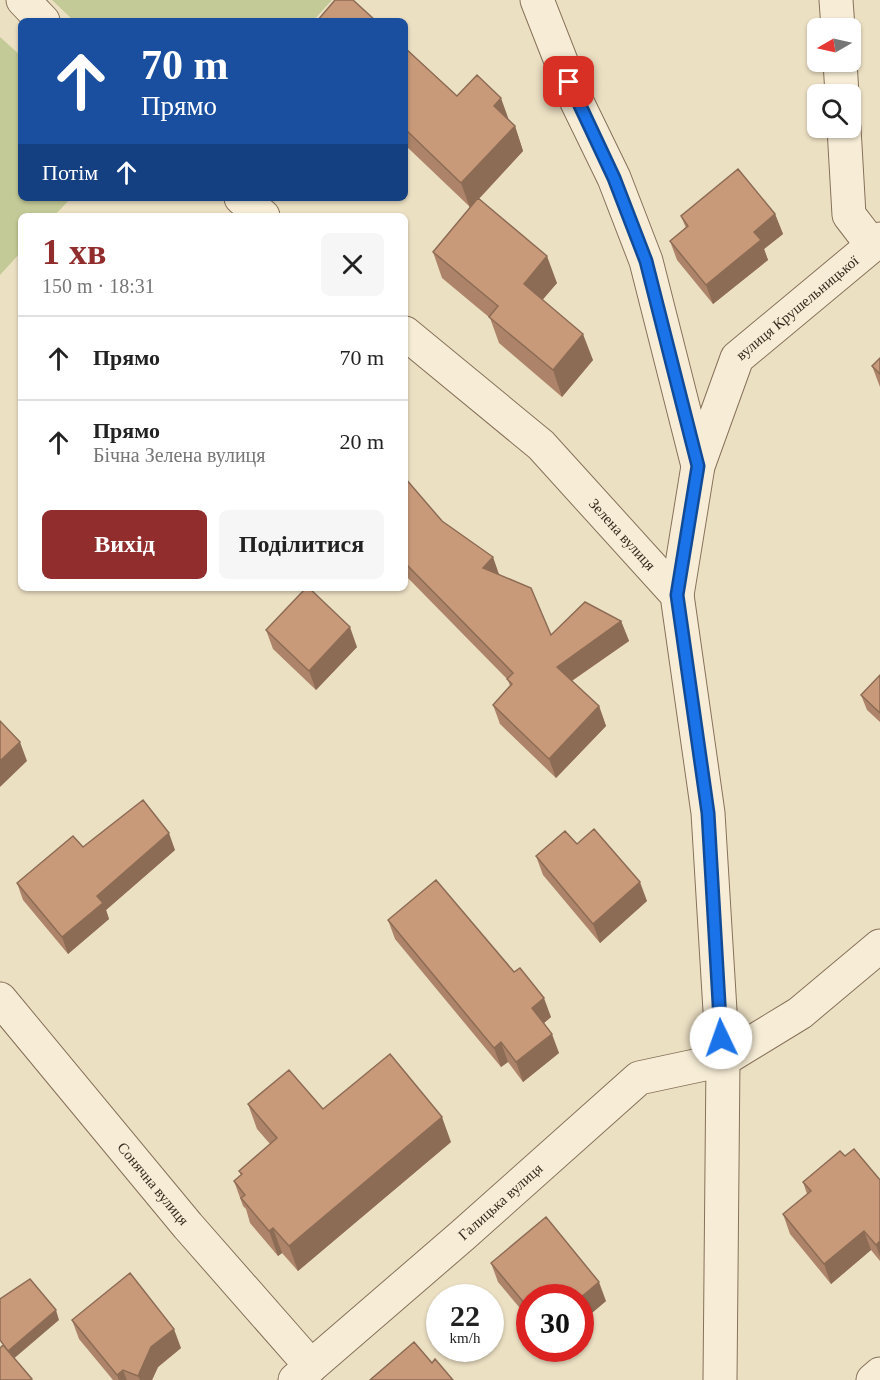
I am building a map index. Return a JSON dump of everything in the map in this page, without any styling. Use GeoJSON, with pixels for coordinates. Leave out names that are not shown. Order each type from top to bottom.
{"type":"FeatureCollection","features":[{"type":"Feature","properties":{"kind":"street"},"geometry":{"type":"LineString","coordinates":[[22,0],[40,18]]}},
{"type":"Feature","properties":{"kind":"street"},"geometry":{"type":"LineString","coordinates":[[537,0],[577,102],[614,178],[646,261],[698,466]]}},
{"type":"Feature","properties":{"kind":"street"},"geometry":{"type":"LineString","coordinates":[[836,0],[837,18]]}},
{"type":"Feature","properties":{"kind":"street"},"geometry":{"type":"LineString","coordinates":[[844,138],[849,215],[876,242]]}},
{"type":"Feature","properties":{"kind":"street"},"geometry":{"type":"LineString","coordinates":[[244,201],[258,213]]}},
{"type":"Feature","properties":{"kind":"street","name":"вулиця Крушельницької"},"geometry":{"type":"LineString","coordinates":[[677,595],[698,466],[737,358],[876,242]]}},
{"type":"Feature","properties":{"kind":"street","name":"Зелена вулиця"},"geometry":{"type":"LineString","coordinates":[[408,335],[541,445],[677,595]]}},
{"type":"Feature","properties":{"kind":"street"},"geometry":{"type":"LineString","coordinates":[[677,595],[708,813],[723,1060],[720,1380]]}},
{"type":"Feature","properties":{"kind":"street","name":"Галицька вулиця"},"geometry":{"type":"LineString","coordinates":[[303,1373],[639,1078],[723,1060],[800,1013],[880,946]]}},
{"type":"Feature","properties":{"kind":"street","name":"Сонячна вулиця"},"geometry":{"type":"LineString","coordinates":[[0,999],[188,1226],[303,1373]]}},
{"type":"Feature","properties":{"kind":"street"},"geometry":{"type":"LineString","coordinates":[[873,1380],[880,1374]]}},
{"type":"Feature","properties":{"kind":"green space"},"geometry":{"type":"Polygon","coordinates":[[[52,0],[332,0],[316,18],[71,18],[52,0]]]}},
{"type":"Feature","properties":{"kind":"green space"},"geometry":{"type":"Polygon","coordinates":[[[0,37],[18,53],[18,201],[68,201],[57,213],[18,213],[18,255],[0,275],[0,37]]]}},
{"type":"Feature","properties":{"kind":"building"},"geometry":{"type":"Polygon","coordinates":[[[335,0],[353,0],[373,18],[320,18],[335,0]]]}},
{"type":"Feature","properties":{"kind":"building"},"geometry":{"type":"Polygon","coordinates":[[[408,51],[457,96],[477,75],[501,98],[494,106],[515,126],[461,183],[408,132],[408,51]]]}},
{"type":"Feature","properties":{"kind":"building"},"geometry":{"type":"Polygon","coordinates":[[[738,169],[775,214],[754,232],[761,240],[706,285],[670,241],[688,226],[681,216],[738,169]]]}},
{"type":"Feature","properties":{"kind":"building"},"geometry":{"type":"Polygon","coordinates":[[[478,198],[547,256],[524,284],[583,334],[553,370],[489,317],[498,306],[433,252],[478,198]]]}},
{"type":"Feature","properties":{"kind":"building"},"geometry":{"type":"Polygon","coordinates":[[[880,358],[880,374],[872,366],[880,358]]]}},
{"type":"Feature","properties":{"kind":"building"},"geometry":{"type":"Polygon","coordinates":[[[408,481],[442,521],[493,557],[483,568],[531,588],[551,635],[585,602],[621,621],[557,667],[599,706],[549,759],[493,705],[512,684],[507,679],[513,673],[408,566],[408,481]]]}},
{"type":"Feature","properties":{"kind":"building"},"geometry":{"type":"Polygon","coordinates":[[[303,591],[312,591],[350,627],[309,671],[266,630],[303,591]]]}},
{"type":"Feature","properties":{"kind":"building"},"geometry":{"type":"Polygon","coordinates":[[[880,675],[880,713],[861,695],[880,675]]]}},
{"type":"Feature","properties":{"kind":"building"},"geometry":{"type":"Polygon","coordinates":[[[0,721],[20,742],[0,761],[0,721]]]}},
{"type":"Feature","properties":{"kind":"building"},"geometry":{"type":"Polygon","coordinates":[[[143,800],[169,833],[97,896],[103,903],[62,937],[17,883],[73,836],[83,847],[143,800]]]}},
{"type":"Feature","properties":{"kind":"building"},"geometry":{"type":"Polygon","coordinates":[[[594,829],[640,882],[593,924],[536,856],[565,831],[577,844],[594,829]]]}},
{"type":"Feature","properties":{"kind":"building"},"geometry":{"type":"Polygon","coordinates":[[[436,880],[514,972],[520,968],[544,998],[532,1008],[552,1034],[516,1062],[501,1042],[494,1048],[388,920],[436,880]]]}},
{"type":"Feature","properties":{"kind":"building"},"geometry":{"type":"Polygon","coordinates":[[[390,1054],[442,1117],[289,1246],[273,1228],[269,1231],[241,1198],[245,1195],[234,1181],[242,1174],[239,1171],[277,1138],[248,1104],[289,1070],[323,1109],[390,1054]]]}},
{"type":"Feature","properties":{"kind":"building"},"geometry":{"type":"Polygon","coordinates":[[[854,1149],[880,1180],[880,1241],[876,1245],[864,1231],[824,1264],[783,1214],[811,1191],[803,1182],[840,1151],[845,1156],[854,1149]]]}},
{"type":"Feature","properties":{"kind":"building"},"geometry":{"type":"Polygon","coordinates":[[[546,1217],[599,1282],[594,1286],[594,1284],[516,1284],[516,1293],[491,1263],[546,1217]]]}},
{"type":"Feature","properties":{"kind":"building"},"geometry":{"type":"Polygon","coordinates":[[[130,1273],[174,1329],[151,1347],[138,1376],[123,1370],[117,1375],[72,1320],[130,1273]]]}},
{"type":"Feature","properties":{"kind":"building"},"geometry":{"type":"Polygon","coordinates":[[[30,1279],[56,1310],[8,1351],[0,1340],[0,1299],[30,1279]]]}},
{"type":"Feature","properties":{"kind":"building"},"geometry":{"type":"Polygon","coordinates":[[[414,1342],[426,1356],[426,1362],[438,1362],[453,1380],[370,1380],[414,1342]]]}},
{"type":"Feature","properties":{"kind":"building"},"geometry":{"type":"Polygon","coordinates":[[[3,1345],[31,1380],[0,1380],[0,1348],[3,1345]]]}},
{"type":"Feature","properties":{"kind":"route"},"geometry":{"type":"LineString","coordinates":[[569,82],[614,178],[646,261],[698,466],[677,595],[708,813],[721,1038]]}}]}
